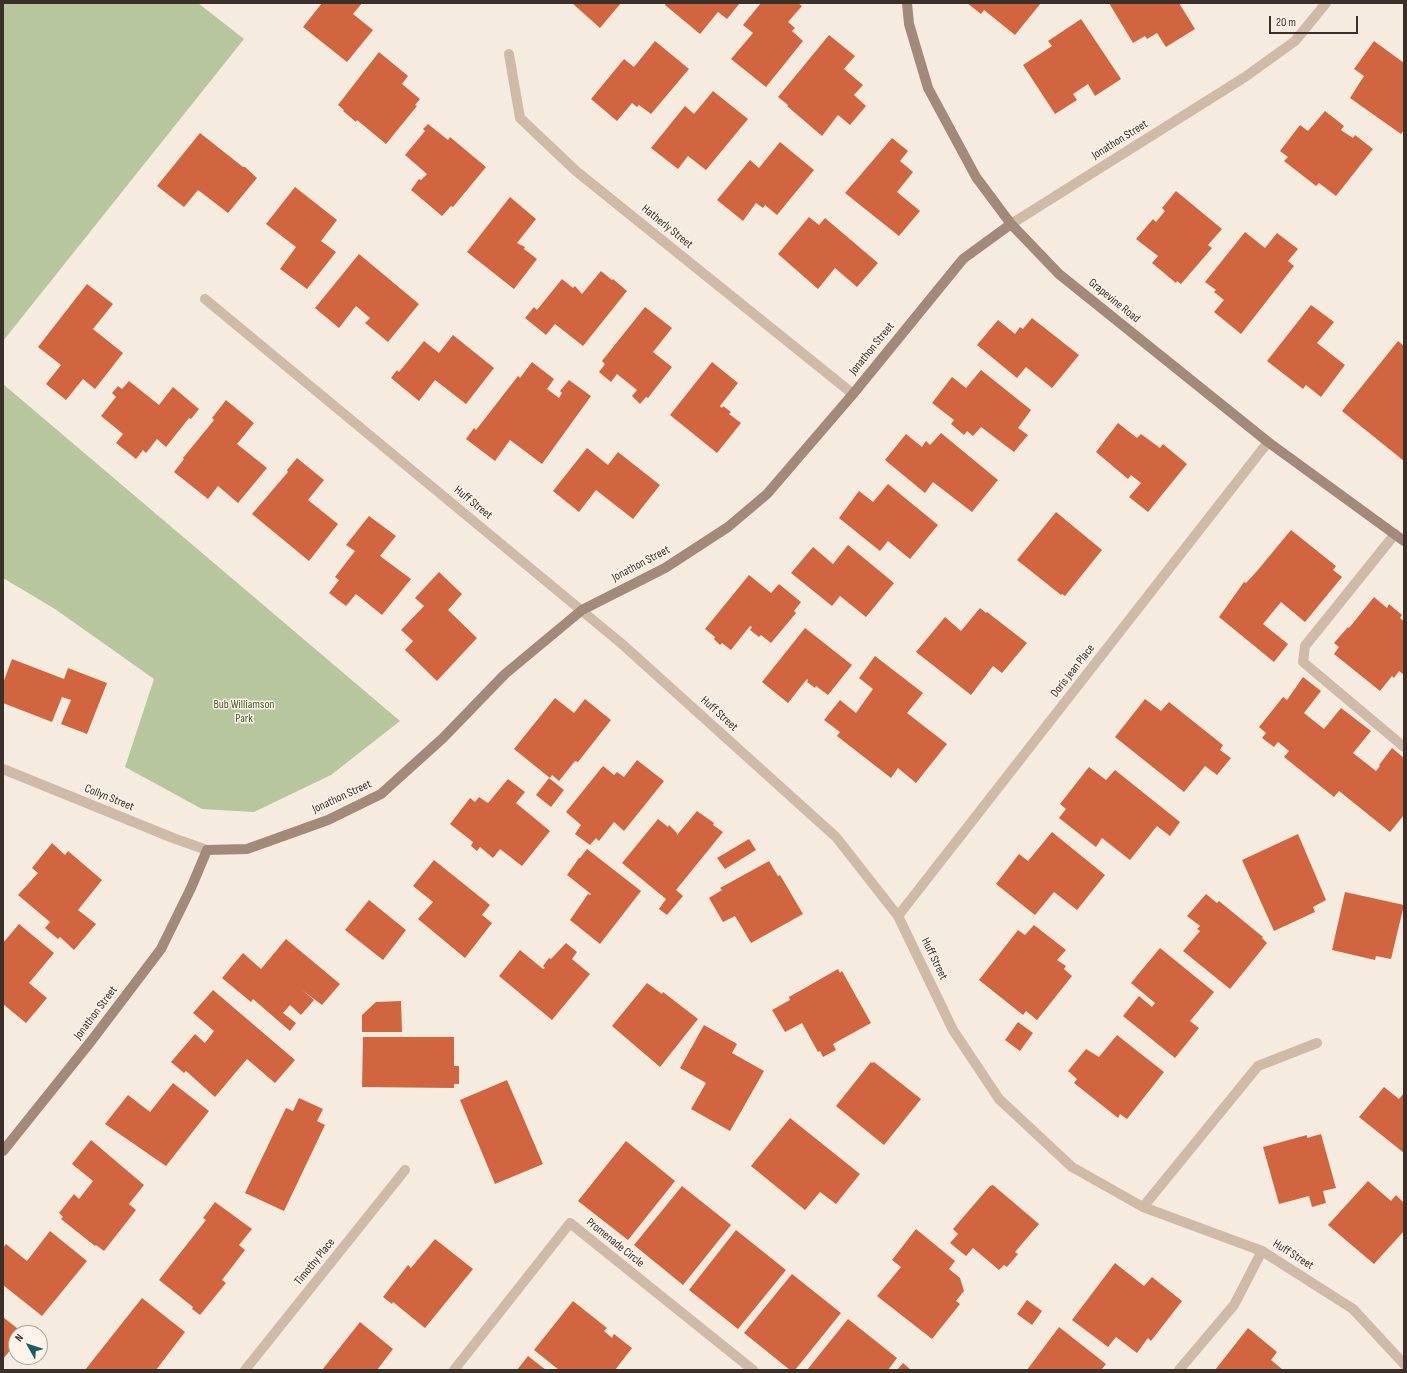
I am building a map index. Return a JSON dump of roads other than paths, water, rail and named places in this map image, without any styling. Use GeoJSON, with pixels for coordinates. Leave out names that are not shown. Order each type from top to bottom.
{"type":"FeatureCollection","features":[{"type":"Feature","properties":{"kind":"street","name":"Grapevine Road"},"geometry":{"type":"LineString","coordinates":[[907,3],[909,24],[928,88],[976,177],[1011,224],[1059,274],[1268,442],[1404,541]]}},
{"type":"Feature","properties":{"kind":"street","name":"Jonathon Street"},"geometry":{"type":"LineString","coordinates":[[3,1151],[92,1040],[161,949],[191,888],[207,850],[247,849],[328,820],[381,794],[443,738],[505,674],[582,610],[665,568],[728,527],[767,494],[853,394],[962,259],[1011,224],[1245,77],[1295,41],[1326,3]]}},
{"type":"Feature","properties":{"kind":"street","name":"Hatherly Street"},"geometry":{"type":"LineString","coordinates":[[509,54],[520,118],[576,171],[853,394]]}},
{"type":"Feature","properties":{"kind":"street","name":"Huff Street"},"geometry":{"type":"LineString","coordinates":[[204,299],[582,610],[836,837],[898,916],[954,1030],[999,1099],[1072,1167],[1143,1207],[1262,1251],[1353,1309],[1404,1364]]}},
{"type":"Feature","properties":{"kind":"street","name":"Doris Jean Place"},"geometry":{"type":"LineString","coordinates":[[898,916],[1268,442]]}},
{"type":"Feature","properties":{"kind":"street"},"geometry":{"type":"LineString","coordinates":[[1395,534],[1305,646],[1303,662],[1404,747]]}},
{"type":"Feature","properties":{"kind":"street","name":"Collyn Street"},"geometry":{"type":"LineString","coordinates":[[3,769],[172,838],[207,850]]}},
{"type":"Feature","properties":{"kind":"street"},"geometry":{"type":"LineString","coordinates":[[1143,1207],[1258,1066],[1317,1043]]}},
{"type":"Feature","properties":{"kind":"street","name":"Timothy Place"},"geometry":{"type":"LineString","coordinates":[[245,1370],[405,1170]]}},
{"type":"Feature","properties":{"kind":"street","name":"Promenade Circle"},"geometry":{"type":"LineString","coordinates":[[454,1370],[570,1223],[753,1370]]}},
{"type":"Feature","properties":{"kind":"street"},"geometry":{"type":"LineString","coordinates":[[1179,1370],[1234,1305],[1262,1251]]}},
{"type":"Feature","properties":{"kind":"park label","name":"Bub Williamson Park"},"geometry":{"type":"Point","coordinates":[244,712]}}]}
